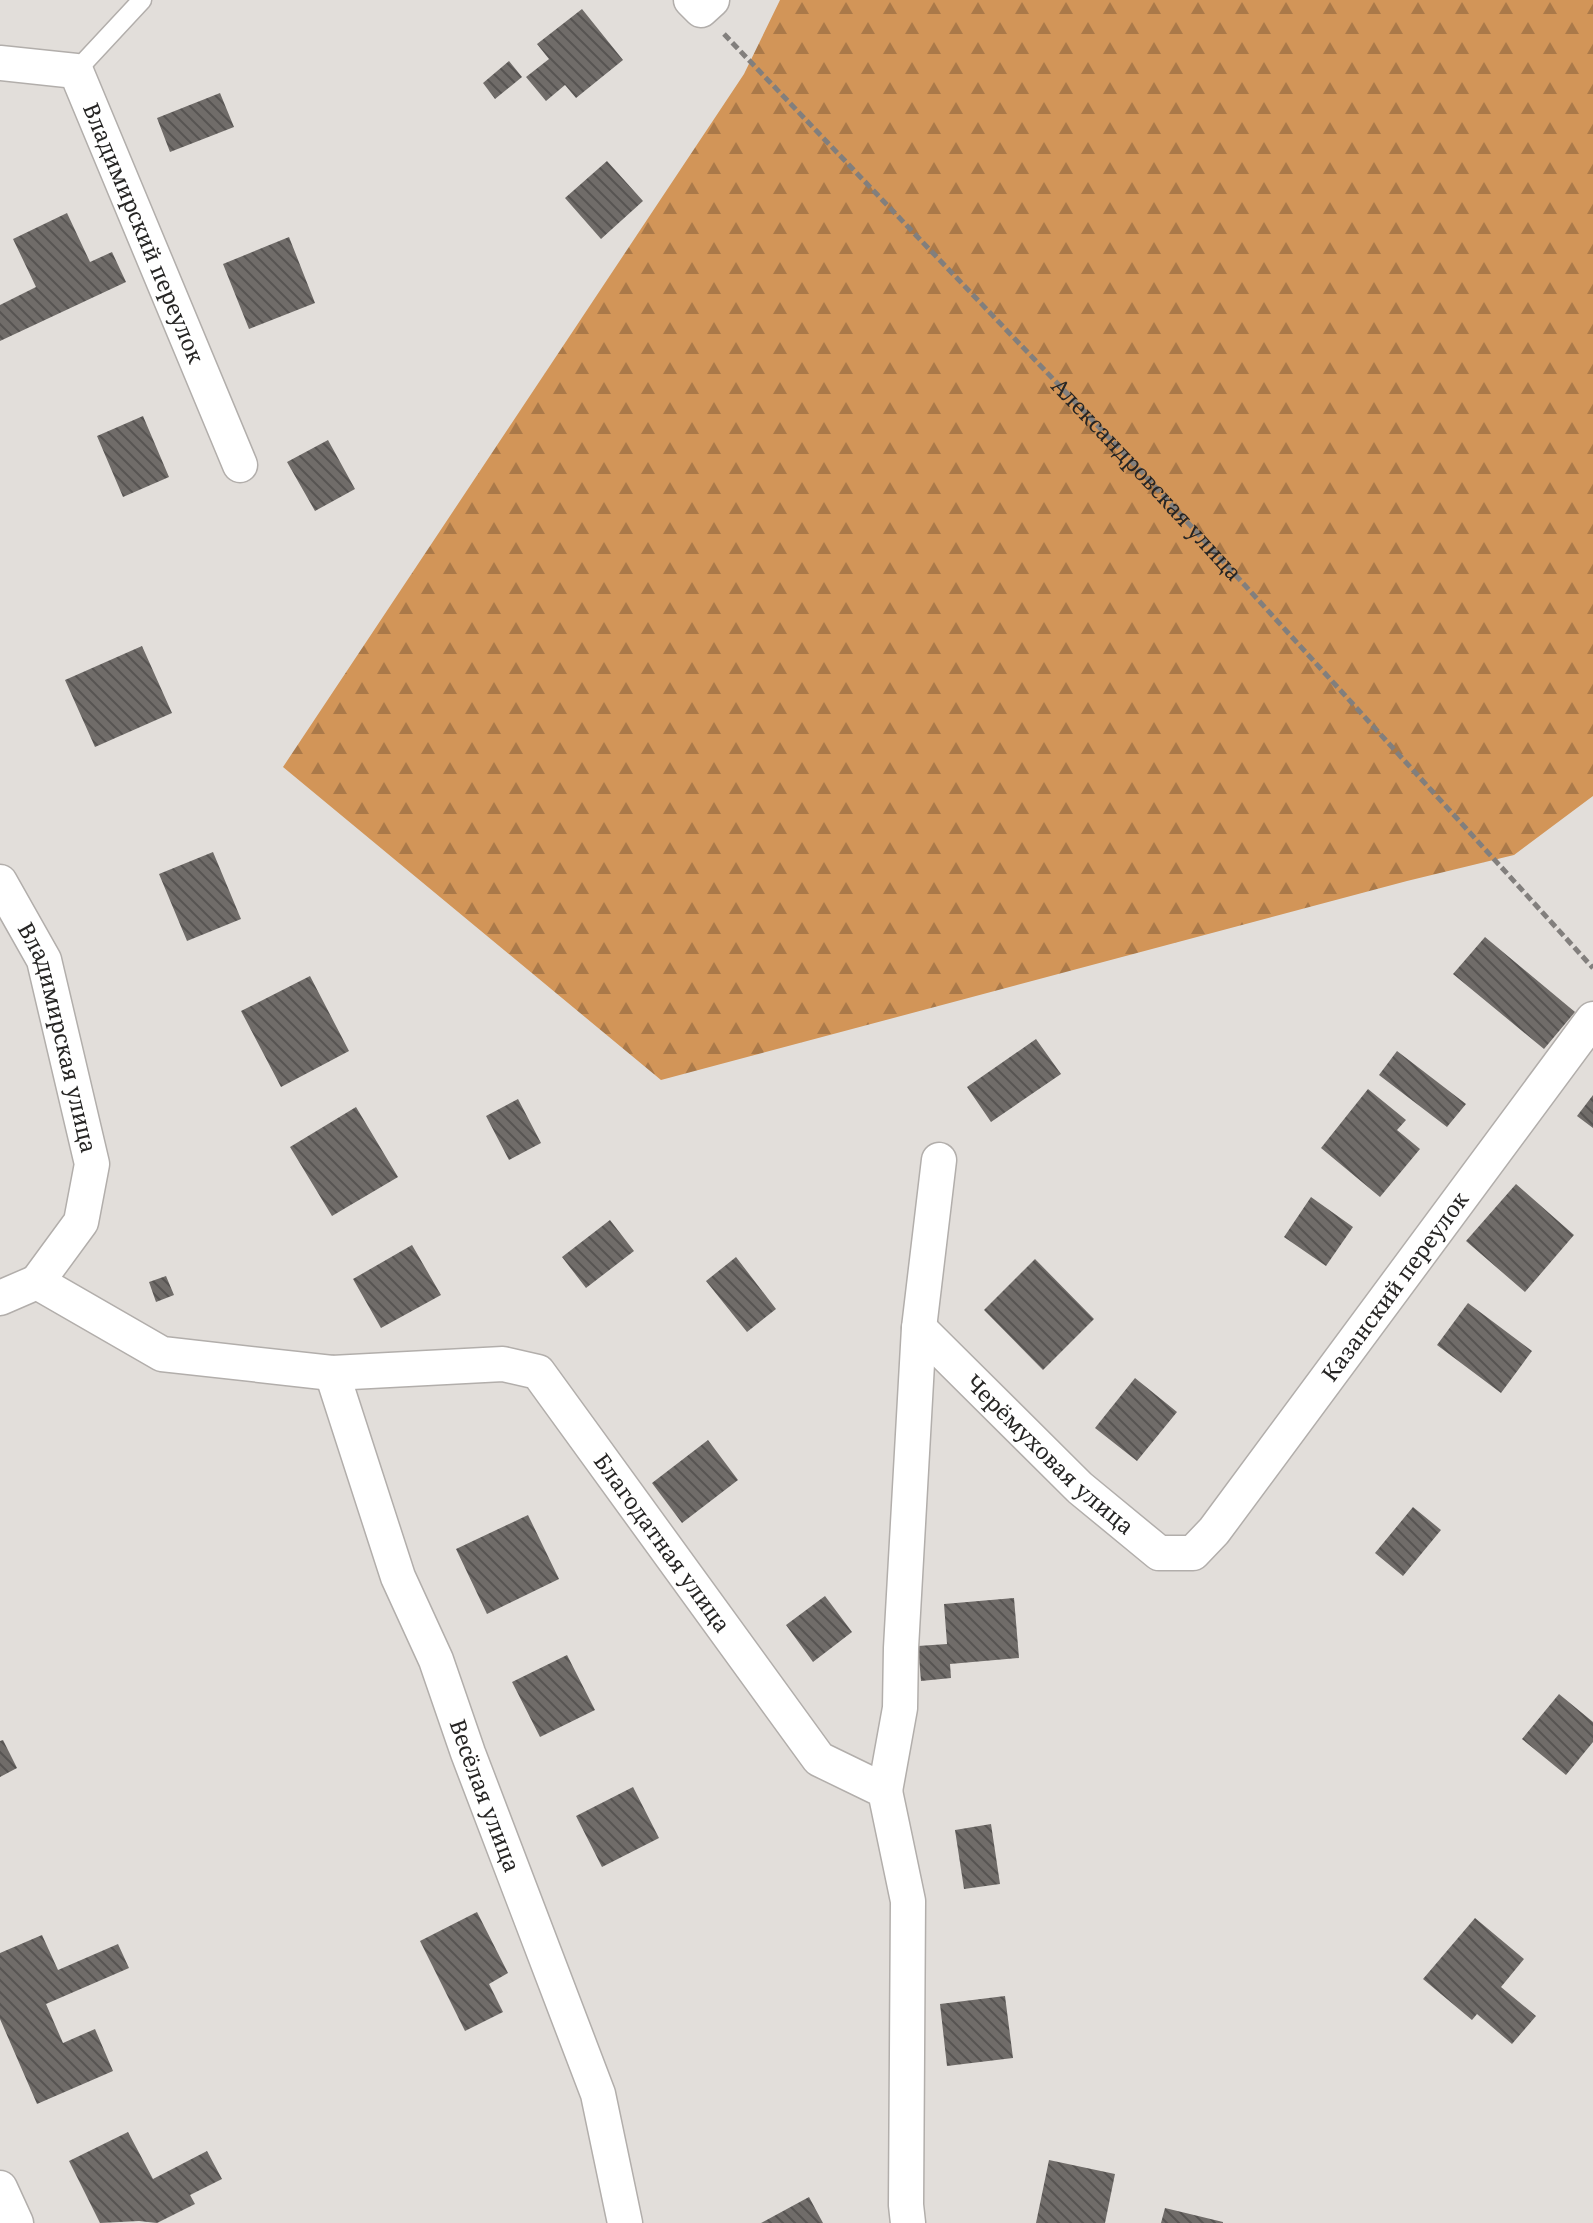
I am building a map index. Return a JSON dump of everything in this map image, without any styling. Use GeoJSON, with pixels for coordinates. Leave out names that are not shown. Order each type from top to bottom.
{"type":"FeatureCollection","features":[{"type":"Feature","properties":{"kind":"street"},"geometry":{"type":"LineString","coordinates":[[0,63],[76,71]]}},
{"type":"Feature","properties":{"kind":"street","name":"Владимирский переулок"},"geometry":{"type":"LineString","coordinates":[[76,71],[240,465]]}},
{"type":"Feature","properties":{"kind":"street","name":"Владимирская улица"},"geometry":{"type":"LineString","coordinates":[[0,882],[44,960],[92,1164],[81,1222],[37,1282]]}},
{"type":"Feature","properties":{"kind":"street","name":"Казанский переулок"},"geometry":{"type":"LineString","coordinates":[[1193,1553],[1214,1531],[1593,1019]]}},
{"type":"Feature","properties":{"kind":"street"},"geometry":{"type":"LineString","coordinates":[[908,2223],[908,1901],[885,1791],[900,1708],[919,1328],[939,1160]]}},
{"type":"Feature","properties":{"kind":"street"},"geometry":{"type":"LineString","coordinates":[[0,1298],[37,1282]]}},
{"type":"Feature","properties":{"kind":"street","name":"Благодатная улица"},"geometry":{"type":"LineString","coordinates":[[37,1282],[162,1354],[332,1373],[503,1364],[538,1372],[819,1759],[885,1791]]}},
{"type":"Feature","properties":{"kind":"street","name":"Черёмуховая улица"},"geometry":{"type":"LineString","coordinates":[[919,1328],[1080,1488],[1159,1553],[1193,1553]]}},
{"type":"Feature","properties":{"kind":"street","name":"Весёлая улица"},"geometry":{"type":"LineString","coordinates":[[332,1373],[398,1577],[436,1660],[598,2094],[625,2223]]}},
{"type":"Feature","properties":{"kind":"street"},"geometry":{"type":"LineString","coordinates":[[0,2188],[16,2223]]}},
{"type":"Feature","properties":{"kind":"lane"},"geometry":{"type":"LineString","coordinates":[[76,71],[142,0]]}},
{"type":"Feature","properties":{"kind":"path","name":"Александровская улица"},"geometry":{"type":"LineString","coordinates":[[701,3],[1140,470],[1593,968]]}},
{"type":"Feature","properties":{"kind":"green space"},"geometry":{"type":"Polygon","coordinates":[[[780,0],[1593,0],[1593,796],[1514,855],[661,1080],[283,767],[744,74],[780,0]]]}},
{"type":"Feature","properties":{"kind":"building"},"geometry":{"type":"Polygon","coordinates":[[[582,9],[623,60],[576,98],[565,85],[546,101],[526,77],[549,59],[537,44],[582,9]]]}},
{"type":"Feature","properties":{"kind":"building"},"geometry":{"type":"Polygon","coordinates":[[[509,61],[522,77],[495,99],[483,83],[509,61]]]}},
{"type":"Feature","properties":{"kind":"building"},"geometry":{"type":"Polygon","coordinates":[[[220,93],[234,127],[170,152],[157,118],[220,93]]]}},
{"type":"Feature","properties":{"kind":"building"},"geometry":{"type":"Polygon","coordinates":[[[607,161],[643,201],[601,239],[565,198],[607,161]]]}},
{"type":"Feature","properties":{"kind":"building"},"geometry":{"type":"Polygon","coordinates":[[[67,213],[90,262],[112,252],[126,282],[0,341],[0,305],[36,287],[13,239],[67,213]]]}},
{"type":"Feature","properties":{"kind":"building"},"geometry":{"type":"Polygon","coordinates":[[[289,237],[315,303],[249,329],[223,264],[289,237]]]}},
{"type":"Feature","properties":{"kind":"building"},"geometry":{"type":"Polygon","coordinates":[[[143,416],[169,477],[123,497],[97,436],[143,416]]]}},
{"type":"Feature","properties":{"kind":"building"},"geometry":{"type":"Polygon","coordinates":[[[328,440],[355,489],[315,511],[287,462],[328,440]]]}},
{"type":"Feature","properties":{"kind":"building"},"geometry":{"type":"Polygon","coordinates":[[[142,646],[172,713],[95,747],[65,680],[142,646]]]}},
{"type":"Feature","properties":{"kind":"building"},"geometry":{"type":"Polygon","coordinates":[[[213,852],[241,919],[187,941],[159,874],[213,852]]]}},
{"type":"Feature","properties":{"kind":"building"},"geometry":{"type":"Polygon","coordinates":[[[1485,937],[1575,1012],[1544,1049],[1453,974],[1485,937]]]}},
{"type":"Feature","properties":{"kind":"building"},"geometry":{"type":"Polygon","coordinates":[[[310,976],[349,1051],[281,1087],[241,1011],[310,976]]]}},
{"type":"Feature","properties":{"kind":"building"},"geometry":{"type":"Polygon","coordinates":[[[1036,1039],[1061,1074],[991,1122],[967,1087],[1036,1039]]]}},
{"type":"Feature","properties":{"kind":"building"},"geometry":{"type":"Polygon","coordinates":[[[1397,1051],[1466,1104],[1447,1127],[1379,1075],[1397,1051]]]}},
{"type":"Feature","properties":{"kind":"building"},"geometry":{"type":"Polygon","coordinates":[[[1368,1089],[1406,1120],[1397,1130],[1420,1149],[1380,1197],[1321,1148],[1368,1089]]]}},
{"type":"Feature","properties":{"kind":"building"},"geometry":{"type":"Polygon","coordinates":[[[1593,1095],[1593,1128],[1577,1116],[1593,1095]]]}},
{"type":"Feature","properties":{"kind":"building"},"geometry":{"type":"Polygon","coordinates":[[[518,1099],[541,1143],[509,1160],[486,1116],[518,1099]]]}},
{"type":"Feature","properties":{"kind":"building"},"geometry":{"type":"Polygon","coordinates":[[[356,1107],[398,1177],[332,1216],[290,1147],[356,1107]]]}},
{"type":"Feature","properties":{"kind":"building"},"geometry":{"type":"Polygon","coordinates":[[[1516,1184],[1574,1235],[1525,1292],[1466,1241],[1516,1184]]]}},
{"type":"Feature","properties":{"kind":"building"},"geometry":{"type":"Polygon","coordinates":[[[1311,1197],[1353,1227],[1326,1266],[1284,1237],[1311,1197]]]}},
{"type":"Feature","properties":{"kind":"building"},"geometry":{"type":"Polygon","coordinates":[[[610,1220],[634,1251],[586,1288],[562,1257],[610,1220]]]}},
{"type":"Feature","properties":{"kind":"building"},"geometry":{"type":"Polygon","coordinates":[[[412,1245],[441,1295],[381,1328],[353,1279],[412,1245]]]}},
{"type":"Feature","properties":{"kind":"building"},"geometry":{"type":"Polygon","coordinates":[[[736,1257],[776,1309],[747,1332],[706,1281],[736,1257]]]}},
{"type":"Feature","properties":{"kind":"building"},"geometry":{"type":"Polygon","coordinates":[[[1035,1259],[1094,1319],[1043,1370],[984,1310],[1035,1259]]]}},
{"type":"Feature","properties":{"kind":"building"},"geometry":{"type":"Polygon","coordinates":[[[166,1276],[174,1295],[156,1302],[149,1282],[166,1276]]]}},
{"type":"Feature","properties":{"kind":"building"},"geometry":{"type":"Polygon","coordinates":[[[1468,1303],[1532,1351],[1501,1393],[1437,1345],[1468,1303]]]}},
{"type":"Feature","properties":{"kind":"building"},"geometry":{"type":"Polygon","coordinates":[[[1135,1378],[1177,1412],[1137,1461],[1095,1428],[1135,1378]]]}},
{"type":"Feature","properties":{"kind":"building"},"geometry":{"type":"Polygon","coordinates":[[[708,1440],[738,1480],[682,1523],[652,1483],[708,1440]]]}},
{"type":"Feature","properties":{"kind":"building"},"geometry":{"type":"Polygon","coordinates":[[[1413,1507],[1441,1530],[1403,1576],[1375,1553],[1413,1507]]]}},
{"type":"Feature","properties":{"kind":"building"},"geometry":{"type":"Polygon","coordinates":[[[528,1515],[559,1579],[487,1614],[456,1549],[528,1515]]]}},
{"type":"Feature","properties":{"kind":"building"},"geometry":{"type":"Polygon","coordinates":[[[825,1596],[852,1632],[813,1662],[786,1625],[825,1596]]]}},
{"type":"Feature","properties":{"kind":"building"},"geometry":{"type":"Polygon","coordinates":[[[1014,1598],[1019,1658],[950,1664],[951,1678],[921,1681],[918,1646],[947,1644],[944,1604],[1014,1598]]]}},
{"type":"Feature","properties":{"kind":"building"},"geometry":{"type":"Polygon","coordinates":[[[567,1655],[595,1710],[540,1737],[512,1682],[567,1655]]]}},
{"type":"Feature","properties":{"kind":"building"},"geometry":{"type":"Polygon","coordinates":[[[1559,1694],[1593,1722],[1593,1742],[1566,1775],[1522,1739],[1559,1694]]]}},
{"type":"Feature","properties":{"kind":"building"},"geometry":{"type":"Polygon","coordinates":[[[3,1740],[17,1768],[0,1777],[0,1741],[3,1740]]]}},
{"type":"Feature","properties":{"kind":"building"},"geometry":{"type":"Polygon","coordinates":[[[633,1787],[659,1838],[602,1867],[576,1816],[633,1787]]]}},
{"type":"Feature","properties":{"kind":"building"},"geometry":{"type":"Polygon","coordinates":[[[991,1824],[1000,1884],[964,1889],[955,1830],[991,1824]]]}},
{"type":"Feature","properties":{"kind":"building"},"geometry":{"type":"Polygon","coordinates":[[[477,1912],[508,1973],[489,1984],[503,2012],[465,2031],[420,1941],[477,1912]]]}},
{"type":"Feature","properties":{"kind":"building"},"geometry":{"type":"Polygon","coordinates":[[[1475,1918],[1524,1959],[1501,1987],[1536,2016],[1512,2044],[1477,2014],[1472,2020],[1423,1979],[1475,1918]]]}},
{"type":"Feature","properties":{"kind":"building"},"geometry":{"type":"Polygon","coordinates":[[[42,1935],[58,1970],[118,1944],[129,1968],[46,2004],[63,2043],[95,2029],[113,2071],[37,2104],[0,2019],[0,1953],[42,1935]]]}},
{"type":"Feature","properties":{"kind":"building"},"geometry":{"type":"Polygon","coordinates":[[[1005,1996],[1013,2058],[947,2066],[940,2004],[1005,1996]]]}},
{"type":"Feature","properties":{"kind":"building"},"geometry":{"type":"Polygon","coordinates":[[[128,2132],[153,2179],[207,2151],[222,2179],[190,2195],[195,2204],[157,2223],[100,2223],[69,2161],[128,2132]]]}},
{"type":"Feature","properties":{"kind":"building"},"geometry":{"type":"Polygon","coordinates":[[[1049,2160],[1115,2174],[1105,2223],[1036,2223],[1049,2160]]]}},
{"type":"Feature","properties":{"kind":"building"},"geometry":{"type":"Polygon","coordinates":[[[809,2197],[823,2223],[761,2223],[809,2197]]]}},
{"type":"Feature","properties":{"kind":"building"},"geometry":{"type":"Polygon","coordinates":[[[1165,2208],[1223,2222],[1223,2223],[1161,2223],[1165,2208]]]}}]}
